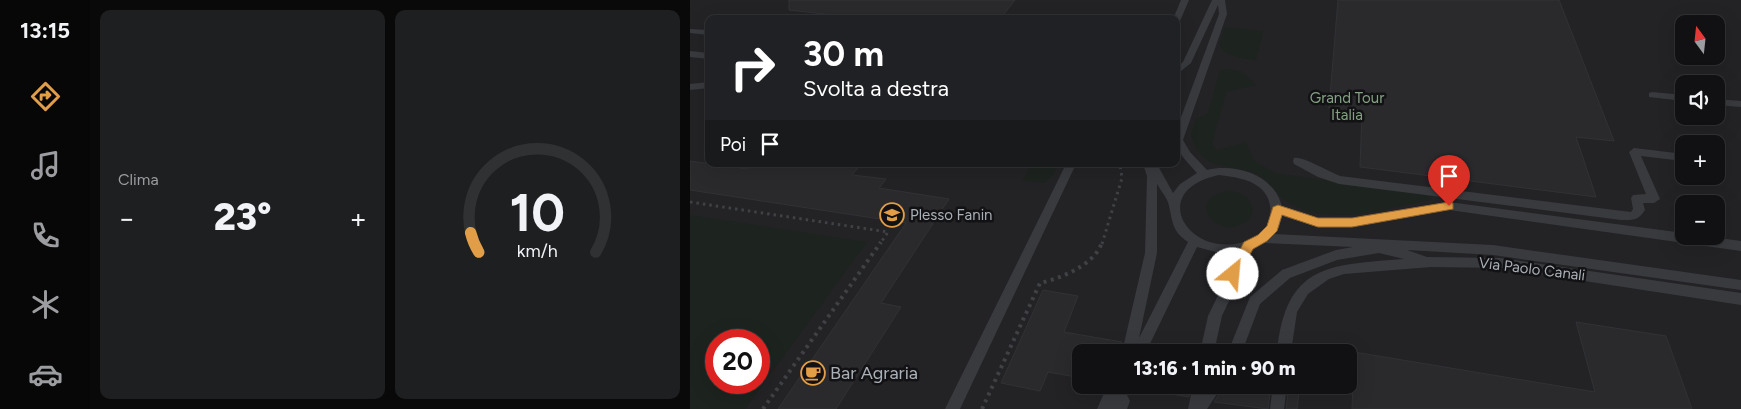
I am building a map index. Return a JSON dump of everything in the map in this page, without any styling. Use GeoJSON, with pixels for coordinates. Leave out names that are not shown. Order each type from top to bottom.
{"type":"FeatureCollection","features":[{"type":"Feature","properties":{"kind":"lane"},"geometry":{"type":"LineString","coordinates":[[1179,15],[1185,0]]}},
{"type":"Feature","properties":{"kind":"lane"},"geometry":{"type":"LineString","coordinates":[[1180,68],[1187,62],[1216,0]]}},
{"type":"Feature","properties":{"kind":"lane"},"geometry":{"type":"LineString","coordinates":[[1180,134],[1223,14],[1221,0]]}},
{"type":"Feature","properties":{"kind":"lane"},"geometry":{"type":"LineString","coordinates":[[690,31],[705,33]]}},
{"type":"Feature","properties":{"kind":"lane"},"geometry":{"type":"LineString","coordinates":[[690,54],[705,56]]}},
{"type":"Feature","properties":{"kind":"lane"},"geometry":{"type":"LineString","coordinates":[[690,87],[705,85]]}},
{"type":"Feature","properties":{"kind":"lane"},"geometry":{"type":"LineString","coordinates":[[1652,95],[1675,97]]}},
{"type":"Feature","properties":{"kind":"lane"},"geometry":{"type":"LineString","coordinates":[[1725,103],[1741,104]]}},
{"type":"Feature","properties":{"kind":"lane"},"geometry":{"type":"LineString","coordinates":[[1180,144],[1186,154],[1204,174]]}},
{"type":"Feature","properties":{"kind":"lane"},"geometry":{"type":"LineString","coordinates":[[1298,161],[1322,174],[1339,180],[1634,216],[1639,210],[1637,198],[1654,199],[1634,152],[1675,156]]}},
{"type":"Feature","properties":{"kind":"lane"},"geometry":{"type":"LineString","coordinates":[[952,409],[1070,167]]}},
{"type":"Feature","properties":{"kind":"lane"},"geometry":{"type":"LineString","coordinates":[[1131,344],[1151,252],[1150,167]]}},
{"type":"Feature","properties":{"kind":"lane"},"geometry":{"type":"LineString","coordinates":[[1152,167],[1174,204]]}},
{"type":"Feature","properties":{"kind":"lane"},"geometry":{"type":"LineString","coordinates":[[1235,171],[1249,175],[1262,182],[1272,191],[1277,203],[1278,210],[1273,228],[1262,238],[1248,246],[1230,249],[1211,248],[1194,241],[1182,230],[1175,218],[1174,204],[1179,191],[1190,181],[1204,174],[1235,171]]}},
{"type":"Feature","properties":{"kind":"lane"},"geometry":{"type":"LineString","coordinates":[[1278,210],[1318,223],[1352,223],[1449,206],[1741,246]]}},
{"type":"Feature","properties":{"kind":"lane"},"geometry":{"type":"LineString","coordinates":[[1262,238],[1493,250],[1741,285]]}},
{"type":"Feature","properties":{"kind":"lane"},"geometry":{"type":"LineString","coordinates":[[1143,344],[1194,241]]}},
{"type":"Feature","properties":{"kind":"lane"},"geometry":{"type":"LineString","coordinates":[[1209,344],[1215,316],[1248,246]]}},
{"type":"Feature","properties":{"kind":"lane"},"geometry":{"type":"LineString","coordinates":[[1238,344],[1255,301],[1286,274],[1336,255],[1379,248],[1431,262]]}},
{"type":"Feature","properties":{"kind":"lane","name":"Via Paolo Canali"},"geometry":{"type":"LineString","coordinates":[[1285,344],[1291,311],[1304,290],[1325,275],[1344,270],[1431,262],[1500,263],[1741,298]]}},
{"type":"Feature","properties":{"kind":"lane"},"geometry":{"type":"LineString","coordinates":[[1197,409],[1199,394]]}},
{"type":"Feature","properties":{"kind":"lane"},"geometry":{"type":"LineString","coordinates":[[1197,409],[1209,394]]}},
{"type":"Feature","properties":{"kind":"lane"},"geometry":{"type":"LineString","coordinates":[[1277,409],[1279,394]]}},
{"type":"Feature","properties":{"kind":"path"},"geometry":{"type":"LineString","coordinates":[[982,409],[1040,283],[1057,280],[1095,256],[1101,247],[1122,178],[1120,167]]}},
{"type":"Feature","properties":{"kind":"path"},"geometry":{"type":"LineString","coordinates":[[690,202],[888,232],[763,409]]}},
{"type":"Feature","properties":{"kind":"shaded area"},"geometry":{"type":"Polygon","coordinates":[[[690,0],[1741,0],[1741,409],[690,409],[690,0]]]}},
{"type":"Feature","properties":{"kind":"shaded area"},"geometry":{"type":"Polygon","coordinates":[[[1225,27],[1263,31],[1256,60],[1236,57],[1222,49],[1219,45],[1225,27]]]}},
{"type":"Feature","properties":{"kind":"shaded area"},"geometry":{"type":"Polygon","coordinates":[[[1220,70],[1241,71],[1256,85],[1226,92],[1212,144],[1216,150],[1246,142],[1253,159],[1274,173],[1429,195],[1432,197],[1431,200],[1357,214],[1320,214],[1302,209],[1286,201],[1256,174],[1214,164],[1207,160],[1201,155],[1191,135],[1196,119],[1208,113],[1220,70]]]}},
{"type":"Feature","properties":{"kind":"shaded area"},"geometry":{"type":"Polygon","coordinates":[[[1030,167],[1057,167],[1053,175],[1044,183],[1023,181],[1030,167]]]}},
{"type":"Feature","properties":{"kind":"shaded area"},"geometry":{"type":"Polygon","coordinates":[[[1230,191],[1246,196],[1251,202],[1253,211],[1243,223],[1229,227],[1221,226],[1209,217],[1206,209],[1207,205],[1214,196],[1221,192],[1230,191]]]}},
{"type":"Feature","properties":{"kind":"shaded area"},"geometry":{"type":"Polygon","coordinates":[[[690,215],[867,242],[770,375],[770,329],[705,329],[705,394],[756,394],[745,409],[690,409],[690,215]]]}},
{"type":"Feature","properties":{"kind":"building"},"geometry":{"type":"Polygon","coordinates":[[[789,0],[1015,0],[1003,15],[832,15],[789,10],[789,0]]]}},
{"type":"Feature","properties":{"kind":"building"},"geometry":{"type":"Polygon","coordinates":[[[1338,0],[1559,0],[1614,141],[1576,137],[1596,197],[1360,167],[1362,112],[1329,108],[1338,0]]]}},
{"type":"Feature","properties":{"kind":"building"},"geometry":{"type":"Polygon","coordinates":[[[690,161],[705,163],[705,167],[748,169],[750,167],[859,167],[852,175],[886,179],[879,188],[949,199],[881,303],[901,307],[836,409],[778,409],[906,223],[690,190],[690,161]]]}},
{"type":"Feature","properties":{"kind":"building"},"geometry":{"type":"Polygon","coordinates":[[[1043,290],[1078,296],[1064,332],[1122,342],[1122,344],[1072,344],[1072,376],[1048,372],[1040,391],[1001,383],[1043,290]]]}},
{"type":"Feature","properties":{"kind":"building"},"geometry":{"type":"Polygon","coordinates":[[[1576,322],[1666,336],[1692,409],[1352,409],[1353,394],[1357,394],[1357,352],[1595,392],[1576,322]]]}},
{"type":"Feature","properties":{"kind":"building"},"geometry":{"type":"Polygon","coordinates":[[[1171,394],[1190,394],[1189,397],[1171,394]]]}},
{"type":"Feature","properties":{"kind":"building"},"geometry":{"type":"Polygon","coordinates":[[[1219,394],[1270,394],[1268,409],[1214,402],[1219,394]]]}},
{"type":"Feature","properties":{"kind":"building"},"geometry":{"type":"Polygon","coordinates":[[[1288,394],[1299,394],[1297,409],[1286,409],[1288,394]]]}},
{"type":"Feature","properties":{"kind":"place","name":"Plesso Fanin"},"geometry":{"type":"Point","coordinates":[892,215]}},
{"type":"Feature","properties":{"kind":"place","name":"Bar Agraria"},"geometry":{"type":"Point","coordinates":[813,373]}},
{"type":"Feature","properties":{"kind":"route"},"geometry":{"type":"LineString","coordinates":[[1233,274],[1248,246],[1262,238],[1273,228],[1278,216],[1278,210],[1318,223],[1352,223],[1449,206]]}},
{"type":"Feature","properties":{"kind":"park label","name":"Grand Tour Italia"},"geometry":{"type":"Point","coordinates":[1347,106]}}]}
